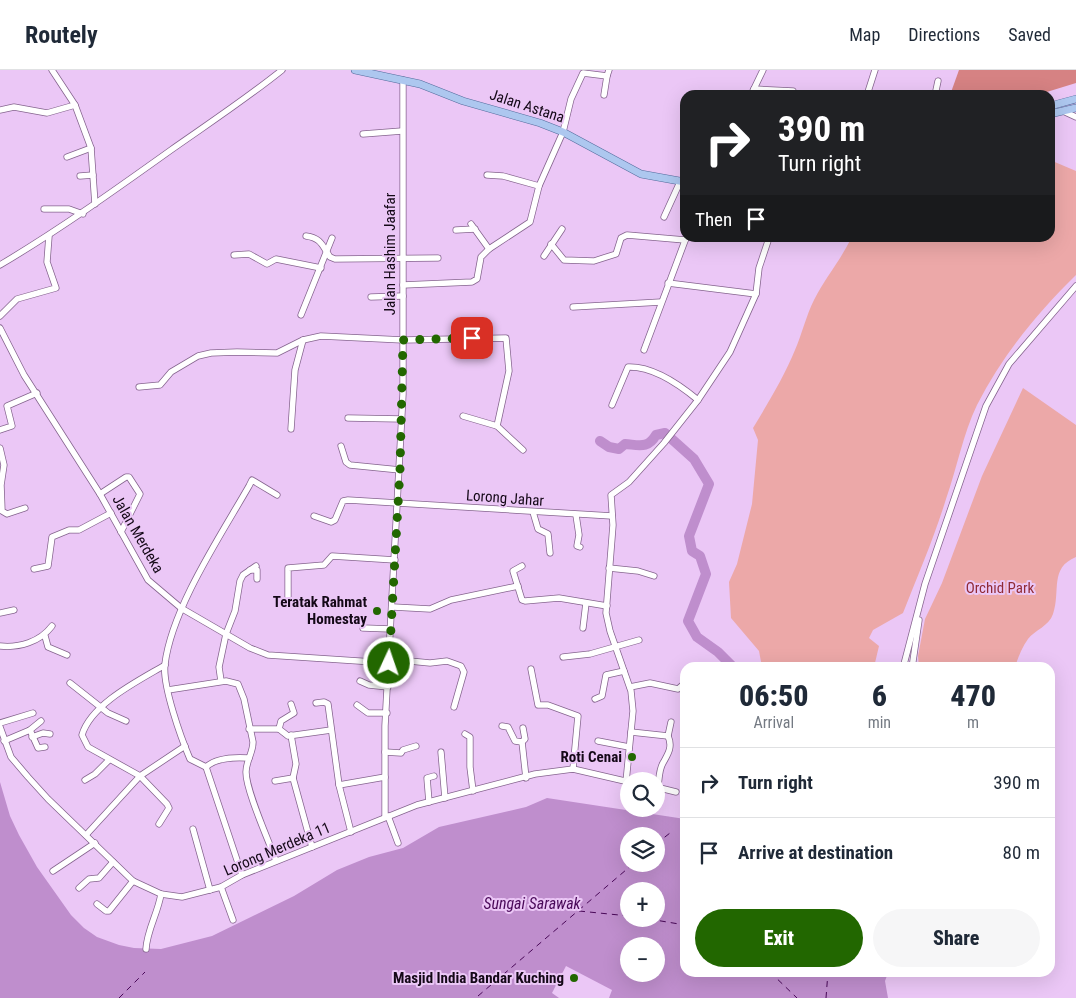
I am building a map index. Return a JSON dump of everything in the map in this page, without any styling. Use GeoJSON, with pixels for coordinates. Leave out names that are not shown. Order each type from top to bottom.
{"type":"FeatureCollection","features":[{"type":"Feature","properties":{"kind":"main road"},"geometry":{"type":"LineString","coordinates":[[355,70],[403,82]]}},
{"type":"Feature","properties":{"kind":"main road","name":"Jalan Astana"},"geometry":{"type":"LineString","coordinates":[[403,82],[563,132],[641,174],[680,182]]}},
{"type":"Feature","properties":{"kind":"main road"},"geometry":{"type":"LineString","coordinates":[[1055,104],[1076,98]]}},
{"type":"Feature","properties":{"kind":"main road"},"geometry":{"type":"LineString","coordinates":[[1055,113],[1076,108]]}},
{"type":"Feature","properties":{"kind":"street"},"geometry":{"type":"LineString","coordinates":[[52,70],[75,105],[91,148],[95,204]]}},
{"type":"Feature","properties":{"kind":"street"},"geometry":{"type":"LineString","coordinates":[[0,265],[83,214],[246,100],[282,70]]}},
{"type":"Feature","properties":{"kind":"street"},"geometry":{"type":"LineString","coordinates":[[753,90],[763,70]]}},
{"type":"Feature","properties":{"kind":"street"},"geometry":{"type":"LineString","coordinates":[[869,90],[875,70]]}},
{"type":"Feature","properties":{"kind":"street"},"geometry":{"type":"LineString","coordinates":[[403,285],[472,282],[477,279],[481,257],[489,249],[530,222],[539,186],[563,132],[570,99],[583,73],[608,73],[604,95]]}},
{"type":"Feature","properties":{"kind":"street"},"geometry":{"type":"LineString","coordinates":[[936,90],[938,81]]}},
{"type":"Feature","properties":{"kind":"street","name":"Jalan Hashim Jaafar"},"geometry":{"type":"LineString","coordinates":[[387,816],[385,752],[402,420],[404,258],[403,82]]}},
{"type":"Feature","properties":{"kind":"street"},"geometry":{"type":"LineString","coordinates":[[0,110],[14,108],[47,113],[75,105]]}},
{"type":"Feature","properties":{"kind":"street"},"geometry":{"type":"LineString","coordinates":[[1063,111],[1076,117]]}},
{"type":"Feature","properties":{"kind":"street"},"geometry":{"type":"LineString","coordinates":[[363,134],[402,131]]}},
{"type":"Feature","properties":{"kind":"street"},"geometry":{"type":"LineString","coordinates":[[67,158],[91,148]]}},
{"type":"Feature","properties":{"kind":"street"},"geometry":{"type":"LineString","coordinates":[[80,176],[93,175]]}},
{"type":"Feature","properties":{"kind":"street"},"geometry":{"type":"LineString","coordinates":[[487,175],[502,176],[539,186]]}},
{"type":"Feature","properties":{"kind":"street"},"geometry":{"type":"LineString","coordinates":[[664,217],[680,186]]}},
{"type":"Feature","properties":{"kind":"street"},"geometry":{"type":"LineString","coordinates":[[44,209],[69,209],[83,214]]}},
{"type":"Feature","properties":{"kind":"street"},"geometry":{"type":"LineString","coordinates":[[456,230],[473,227],[489,249]]}},
{"type":"Feature","properties":{"kind":"street"},"geometry":{"type":"LineString","coordinates":[[544,256],[562,229]]}},
{"type":"Feature","properties":{"kind":"street"},"geometry":{"type":"LineString","coordinates":[[551,244],[564,260],[594,261],[616,254],[621,238],[627,235],[680,239]]}},
{"type":"Feature","properties":{"kind":"street"},"geometry":{"type":"LineString","coordinates":[[0,316],[17,298],[56,288],[47,262],[49,236]]}},
{"type":"Feature","properties":{"kind":"street"},"geometry":{"type":"LineString","coordinates":[[306,236],[314,237],[322,242],[330,257],[335,258],[438,258]]}},
{"type":"Feature","properties":{"kind":"street"},"geometry":{"type":"LineString","coordinates":[[301,315],[332,238]]}},
{"type":"Feature","properties":{"kind":"street"},"geometry":{"type":"LineString","coordinates":[[644,350],[685,242]]}},
{"type":"Feature","properties":{"kind":"street"},"geometry":{"type":"LineString","coordinates":[[629,772],[633,711],[630,687],[608,622],[607,606],[612,516],[611,494],[630,482],[664,443],[698,400],[730,352],[756,294],[760,268],[769,242]]}},
{"type":"Feature","properties":{"kind":"street"},"geometry":{"type":"LineString","coordinates":[[234,256],[249,254],[267,264],[276,259],[321,268]]}},
{"type":"Feature","properties":{"kind":"street"},"geometry":{"type":"LineString","coordinates":[[668,283],[756,294]]}},
{"type":"Feature","properties":{"kind":"street"},"geometry":{"type":"LineString","coordinates":[[905,662],[931,565],[986,406],[1009,364],[1076,286]]}},
{"type":"Feature","properties":{"kind":"street"},"geometry":{"type":"LineString","coordinates":[[371,297],[403,296]]}},
{"type":"Feature","properties":{"kind":"street"},"geometry":{"type":"LineString","coordinates":[[573,307],[661,302]]}},
{"type":"Feature","properties":{"kind":"street","name":"Jalan Merdeka"},"geometry":{"type":"LineString","coordinates":[[0,328],[24,375],[100,494],[148,580],[181,608],[250,648],[273,656],[430,663],[447,661],[461,666],[464,672],[454,707]]}},
{"type":"Feature","properties":{"kind":"street"},"geometry":{"type":"LineString","coordinates":[[139,387],[160,385],[171,372],[198,356],[211,353],[278,353],[304,340],[330,336],[403,340],[506,338],[509,371],[498,426]]}},
{"type":"Feature","properties":{"kind":"street"},"geometry":{"type":"LineString","coordinates":[[291,429],[295,370],[304,340]]}},
{"type":"Feature","properties":{"kind":"street"},"geometry":{"type":"LineString","coordinates":[[612,405],[628,367],[634,367],[666,378],[698,400]]}},
{"type":"Feature","properties":{"kind":"street"},"geometry":{"type":"LineString","coordinates":[[0,430],[12,426],[7,406],[37,393]]}},
{"type":"Feature","properties":{"kind":"street"},"geometry":{"type":"LineString","coordinates":[[463,416],[498,426],[523,450]]}},
{"type":"Feature","properties":{"kind":"street"},"geometry":{"type":"LineString","coordinates":[[348,418],[402,420]]}},
{"type":"Feature","properties":{"kind":"street"},"geometry":{"type":"LineString","coordinates":[[341,446],[346,462],[350,465],[400,470]]}},
{"type":"Feature","properties":{"kind":"street"},"geometry":{"type":"LineString","coordinates":[[1,450],[4,465],[1,485],[2,511],[7,514],[25,508]]}},
{"type":"Feature","properties":{"kind":"street"},"geometry":{"type":"LineString","coordinates":[[100,494],[126,477],[139,489],[140,494],[121,532]]}},
{"type":"Feature","properties":{"kind":"street"},"geometry":{"type":"LineString","coordinates":[[242,875],[206,768],[190,759],[185,746],[168,690],[164,665],[181,608],[252,480],[277,495]]}},
{"type":"Feature","properties":{"kind":"street","name":"Lorong Jahar"},"geometry":{"type":"LineString","coordinates":[[314,516],[331,522],[335,520],[343,501],[348,500],[612,516]]}},
{"type":"Feature","properties":{"kind":"street"},"geometry":{"type":"LineString","coordinates":[[533,512],[538,529],[548,534],[550,553]]}},
{"type":"Feature","properties":{"kind":"street"},"geometry":{"type":"LineString","coordinates":[[34,569],[48,566],[52,537],[63,532],[80,530],[111,513]]}},
{"type":"Feature","properties":{"kind":"street"},"geometry":{"type":"LineString","coordinates":[[576,515],[579,535],[577,546],[580,547]]}},
{"type":"Feature","properties":{"kind":"street"},"geometry":{"type":"LineString","coordinates":[[288,598],[288,568],[324,565],[332,556],[395,560]]}},
{"type":"Feature","properties":{"kind":"street"},"geometry":{"type":"LineString","coordinates":[[221,681],[220,667],[226,634],[235,611],[240,581],[243,575],[256,566]]}},
{"type":"Feature","properties":{"kind":"street"},"geometry":{"type":"LineString","coordinates":[[522,566],[513,571],[522,600],[559,598],[607,606]]}},
{"type":"Feature","properties":{"kind":"street"},"geometry":{"type":"LineString","coordinates":[[609,568],[638,571],[654,576]]}},
{"type":"Feature","properties":{"kind":"street"},"geometry":{"type":"LineString","coordinates":[[250,570],[257,570],[256,579]]}},
{"type":"Feature","properties":{"kind":"street"},"geometry":{"type":"LineString","coordinates":[[393,607],[430,609],[451,600],[518,586]]}},
{"type":"Feature","properties":{"kind":"street"},"geometry":{"type":"LineString","coordinates":[[584,628],[586,603]]}},
{"type":"Feature","properties":{"kind":"street"},"geometry":{"type":"LineString","coordinates":[[0,613],[14,610]]}},
{"type":"Feature","properties":{"kind":"street"},"geometry":{"type":"LineString","coordinates":[[913,662],[918,615]]}},
{"type":"Feature","properties":{"kind":"street"},"geometry":{"type":"LineString","coordinates":[[0,646],[11,647],[45,636],[52,626]]}},
{"type":"Feature","properties":{"kind":"street"},"geometry":{"type":"LineString","coordinates":[[362,628],[391,629]]}},
{"type":"Feature","properties":{"kind":"street"},"geometry":{"type":"LineString","coordinates":[[45,636],[48,647],[67,655]]}},
{"type":"Feature","properties":{"kind":"street"},"geometry":{"type":"LineString","coordinates":[[563,657],[616,649],[639,640]]}},
{"type":"Feature","properties":{"kind":"street"},"geometry":{"type":"LineString","coordinates":[[159,824],[169,806],[140,776],[88,747],[83,738],[83,732],[101,707],[113,696],[164,665]]}},
{"type":"Feature","properties":{"kind":"street"},"geometry":{"type":"LineString","coordinates":[[531,669],[538,705],[573,713],[578,716],[573,769]]}},
{"type":"Feature","properties":{"kind":"street"},"geometry":{"type":"LineString","coordinates":[[595,699],[602,696],[606,675],[624,671]]}},
{"type":"Feature","properties":{"kind":"street"},"geometry":{"type":"LineString","coordinates":[[168,690],[221,681],[233,681],[238,684],[244,698],[253,742],[246,764],[248,784],[276,861]]}},
{"type":"Feature","properties":{"kind":"street"},"geometry":{"type":"LineString","coordinates":[[360,681],[369,685],[388,687]]}},
{"type":"Feature","properties":{"kind":"street"},"geometry":{"type":"LineString","coordinates":[[70,683],[101,707],[126,721]]}},
{"type":"Feature","properties":{"kind":"street"},"geometry":{"type":"LineString","coordinates":[[630,687],[650,683],[678,689],[680,687]]}},
{"type":"Feature","properties":{"kind":"street"},"geometry":{"type":"LineString","coordinates":[[316,704],[324,702],[328,704],[339,785],[351,832]]}},
{"type":"Feature","properties":{"kind":"street"},"geometry":{"type":"LineString","coordinates":[[279,729],[281,721],[294,713],[291,704]]}},
{"type":"Feature","properties":{"kind":"street"},"geometry":{"type":"LineString","coordinates":[[357,705],[368,713],[387,713]]}},
{"type":"Feature","properties":{"kind":"street"},"geometry":{"type":"LineString","coordinates":[[0,723],[33,713]]}},
{"type":"Feature","properties":{"kind":"street"},"geometry":{"type":"LineString","coordinates":[[4,741],[30,730],[41,722]]}},
{"type":"Feature","properties":{"kind":"street"},"geometry":{"type":"LineString","coordinates":[[660,772],[662,763],[669,755],[670,741],[668,736],[671,722]]}},
{"type":"Feature","properties":{"kind":"street"},"geometry":{"type":"LineString","coordinates":[[502,726],[508,727],[515,741],[522,742]]}},
{"type":"Feature","properties":{"kind":"street","name":"Lorong Merdeka 11"},"geometry":{"type":"LineString","coordinates":[[0,727],[11,757],[48,799],[113,862],[133,880],[161,894],[182,897],[221,887],[242,875],[276,861],[387,816],[429,802],[552,770],[573,769],[620,780]]}},
{"type":"Feature","properties":{"kind":"street"},"geometry":{"type":"LineString","coordinates":[[523,728],[525,739],[522,742],[526,778]]}},
{"type":"Feature","properties":{"kind":"street"},"geometry":{"type":"LineString","coordinates":[[249,729],[279,729],[291,736],[331,730]]}},
{"type":"Feature","properties":{"kind":"street"},"geometry":{"type":"LineString","coordinates":[[30,730],[38,748],[46,747]]}},
{"type":"Feature","properties":{"kind":"street"},"geometry":{"type":"LineString","coordinates":[[631,732],[668,736]]}},
{"type":"Feature","properties":{"kind":"street"},"geometry":{"type":"LineString","coordinates":[[32,738],[43,733],[50,734]]}},
{"type":"Feature","properties":{"kind":"street"},"geometry":{"type":"LineString","coordinates":[[465,734],[470,737],[470,767],[473,791]]}},
{"type":"Feature","properties":{"kind":"street"},"geometry":{"type":"LineString","coordinates":[[291,736],[296,764],[293,778],[312,847]]}},
{"type":"Feature","properties":{"kind":"street"},"geometry":{"type":"LineString","coordinates":[[598,741],[630,747]]}},
{"type":"Feature","properties":{"kind":"street"},"geometry":{"type":"LineString","coordinates":[[86,835],[140,776],[185,746]]}},
{"type":"Feature","properties":{"kind":"street"},"geometry":{"type":"LineString","coordinates":[[385,752],[401,753],[403,750],[416,746]]}},
{"type":"Feature","properties":{"kind":"street"},"geometry":{"type":"LineString","coordinates":[[441,752],[445,798]]}},
{"type":"Feature","properties":{"kind":"street"},"geometry":{"type":"LineString","coordinates":[[206,768],[210,764],[224,759],[249,758]]}},
{"type":"Feature","properties":{"kind":"street"},"geometry":{"type":"LineString","coordinates":[[86,780],[96,774],[109,760]]}},
{"type":"Feature","properties":{"kind":"street"},"geometry":{"type":"LineString","coordinates":[[429,802],[426,778],[434,776]]}},
{"type":"Feature","properties":{"kind":"street"},"geometry":{"type":"LineString","coordinates":[[339,785],[385,777]]}},
{"type":"Feature","properties":{"kind":"street"},"geometry":{"type":"LineString","coordinates":[[275,781],[293,778]]}},
{"type":"Feature","properties":{"kind":"street"},"geometry":{"type":"LineString","coordinates":[[665,789],[676,792]]}},
{"type":"Feature","properties":{"kind":"street"},"geometry":{"type":"LineString","coordinates":[[387,816],[398,843]]}},
{"type":"Feature","properties":{"kind":"street"},"geometry":{"type":"LineString","coordinates":[[193,829],[210,890]]}},
{"type":"Feature","properties":{"kind":"street"},"geometry":{"type":"LineString","coordinates":[[53,871],[95,843]]}},
{"type":"Feature","properties":{"kind":"street"},"geometry":{"type":"LineString","coordinates":[[79,888],[89,879],[99,878],[113,862]]}},
{"type":"Feature","properties":{"kind":"street"},"geometry":{"type":"LineString","coordinates":[[97,904],[106,912],[109,911],[133,880]]}},
{"type":"Feature","properties":{"kind":"street"},"geometry":{"type":"LineString","coordinates":[[221,887],[233,920]]}},
{"type":"Feature","properties":{"kind":"street"},"geometry":{"type":"LineString","coordinates":[[146,949],[147,936],[159,906],[161,894]]}},
{"type":"Feature","properties":{"kind":"green space"},"geometry":{"type":"Polygon","coordinates":[[[1055,162],[1076,171],[1076,275],[1021,336],[998,369],[977,405],[936,528],[903,613],[873,630],[869,638],[879,646],[875,662],[761,662],[759,651],[731,618],[729,582],[737,564],[752,504],[758,440],[753,428],[786,370],[818,292],[849,242],[1055,242],[1055,162]]]}},
{"type":"Feature","properties":{"kind":"green space","name":"Orchid Park"},"geometry":{"type":"Polygon","coordinates":[[[1023,388],[1076,425],[1076,557],[1062,567],[1059,574],[1055,605],[1051,618],[1028,639],[1017,662],[919,662],[925,619],[942,583],[982,476],[1023,388]]]}},
{"type":"Feature","properties":{"kind":"shaded area"},"geometry":{"type":"Polygon","coordinates":[[[959,70],[1076,70],[1076,83],[1053,90],[952,90],[959,70]]]}},
{"type":"Feature","properties":{"kind":"water","name":"Sungai Sarawak"},"geometry":{"type":"Polygon","coordinates":[[[0,782],[10,816],[19,835],[37,867],[71,915],[84,928],[97,937],[119,945],[134,948],[161,949],[212,936],[294,896],[337,870],[369,857],[403,848],[439,827],[526,807],[547,798],[620,809],[620,817],[665,816],[680,818],[680,977],[886,977],[885,981],[888,998],[0,998],[0,782]]]}},
{"type":"Feature","properties":{"kind":"pier","name":"Masjid India Bandar Kuching"},"geometry":{"type":"Polygon","coordinates":[[[566,966],[612,990],[609,998],[559,998],[552,993],[566,966]]]}},
{"type":"Feature","properties":{"kind":"waterway"},"geometry":{"type":"LineString","coordinates":[[600,441],[609,447],[619,449],[625,444],[646,444],[656,435],[665,433],[694,459],[709,484],[689,536],[692,551],[700,556],[706,574],[688,621],[697,637],[718,652],[728,662]]}},
{"type":"Feature","properties":{"kind":"ferry route"},"geometry":{"type":"LineString","coordinates":[[665,837],[670,833]]}},
{"type":"Feature","properties":{"kind":"ferry route"},"geometry":{"type":"LineString","coordinates":[[478,996],[624,872]]}},
{"type":"Feature","properties":{"kind":"ferry route"},"geometry":{"type":"LineString","coordinates":[[579,911],[620,915]]}},
{"type":"Feature","properties":{"kind":"ferry route"},"geometry":{"type":"LineString","coordinates":[[665,922],[680,924]]}},
{"type":"Feature","properties":{"kind":"ferry route"},"geometry":{"type":"LineString","coordinates":[[119,998],[145,972]]}},
{"type":"Feature","properties":{"kind":"ferry route"},"geometry":{"type":"LineString","coordinates":[[775,977],[797,998]]}},
{"type":"Feature","properties":{"kind":"ferry route"},"geometry":{"type":"LineString","coordinates":[[826,998],[828,977]]}},
{"type":"Feature","properties":{"kind":"place","name":"Teratak Rahmat Homestay"},"geometry":{"type":"Point","coordinates":[377,611]}},
{"type":"Feature","properties":{"kind":"place","name":"Roti Cenai"},"geometry":{"type":"Point","coordinates":[632,757]}},
{"type":"Feature","properties":{"kind":"place","name":"Masjid India Bandar Kuching"},"geometry":{"type":"Point","coordinates":[574,978]}},
{"type":"Feature","properties":{"kind":"route"},"geometry":{"type":"LineString","coordinates":[[389,663],[400,470],[404,370],[403,340],[472,338]]}}]}
